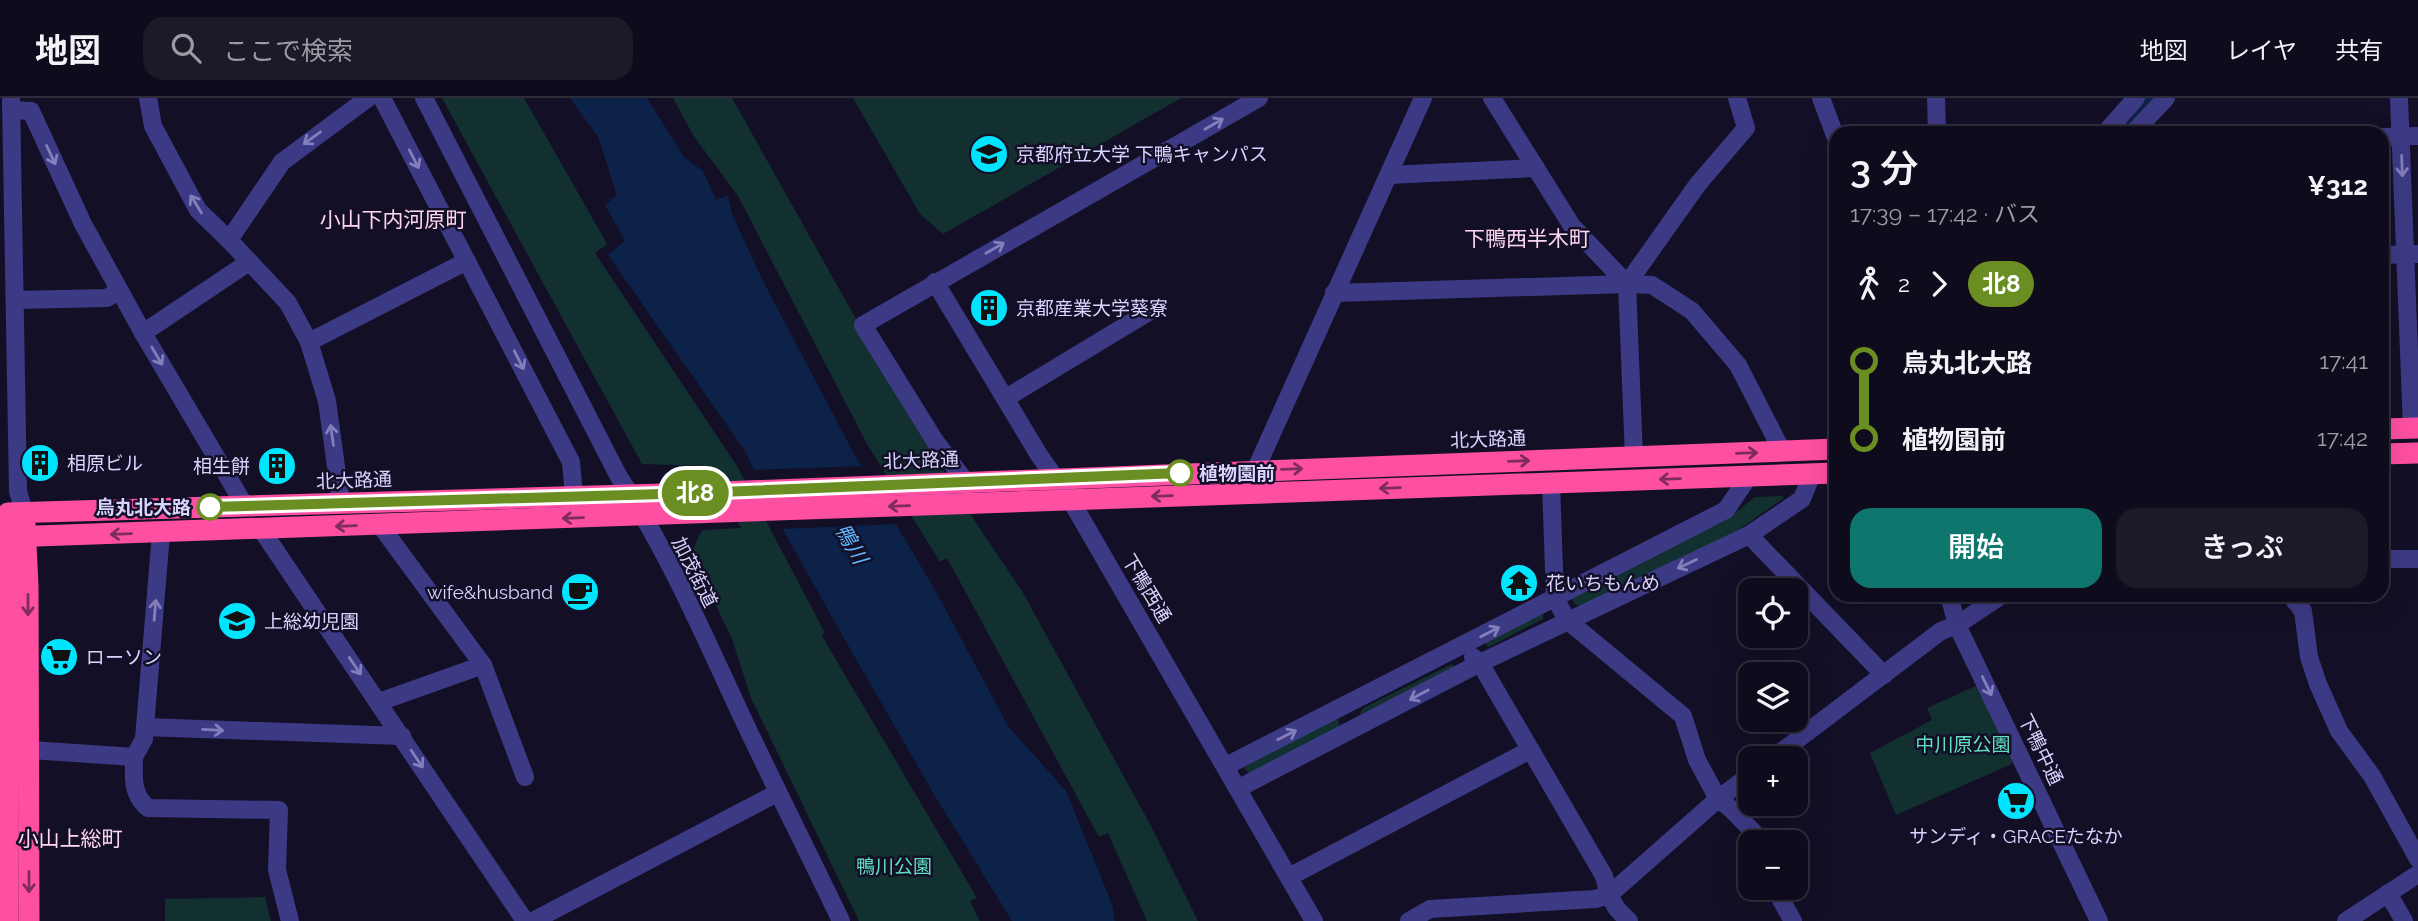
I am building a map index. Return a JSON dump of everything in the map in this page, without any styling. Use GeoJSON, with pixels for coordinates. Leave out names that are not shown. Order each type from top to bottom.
{"type":"FeatureCollection","features":[{"type":"Feature","properties":{"kind":"highway"},"geometry":{"type":"LineString","coordinates":[[2389,429],[2415,428]]}},
{"type":"Feature","properties":{"kind":"highway","name":"北大路通"},"geometry":{"type":"LineString","coordinates":[[17,537],[642,516],[697,503],[960,481],[1829,449]]}},
{"type":"Feature","properties":{"kind":"highway"},"geometry":{"type":"LineString","coordinates":[[2389,454],[2418,453]]}},
{"type":"Feature","properties":{"kind":"highway","name":"北大路通"},"geometry":{"type":"LineString","coordinates":[[16,512],[630,494],[697,503],[967,503],[1829,473]]}},
{"type":"Feature","properties":{"kind":"highway"},"geometry":{"type":"LineString","coordinates":[[16,512],[19,749],[29,921]]}},
{"type":"Feature","properties":{"kind":"highway"},"geometry":{"type":"LineString","coordinates":[[8,921],[19,749]]}},
{"type":"Feature","properties":{"kind":"street"},"geometry":{"type":"LineString","coordinates":[[229,240],[282,162],[368,98]]}},
{"type":"Feature","properties":{"kind":"street"},"geometry":{"type":"LineString","coordinates":[[382,98],[571,462],[574,496]]}},
{"type":"Feature","properties":{"kind":"street","name":"加茂街道"},"geometry":{"type":"LineString","coordinates":[[424,98],[619,477],[696,618],[777,793],[841,921]]}},
{"type":"Feature","properties":{"kind":"street"},"geometry":{"type":"LineString","coordinates":[[960,481],[863,325],[1259,98]]}},
{"type":"Feature","properties":{"kind":"street"},"geometry":{"type":"LineString","coordinates":[[1255,471],[1423,98]]}},
{"type":"Feature","properties":{"kind":"street"},"geometry":{"type":"LineString","coordinates":[[1492,98],[1573,226],[1627,284]]}},
{"type":"Feature","properties":{"kind":"street"},"geometry":{"type":"LineString","coordinates":[[1634,457],[1627,284],[1698,184],[1746,128],[1737,98]]}},
{"type":"Feature","properties":{"kind":"street"},"geometry":{"type":"LineString","coordinates":[[1821,98],[1832,126]]}},
{"type":"Feature","properties":{"kind":"street"},"geometry":{"type":"LineString","coordinates":[[1936,98],[1937,126]]}},
{"type":"Feature","properties":{"kind":"street"},"geometry":{"type":"LineString","coordinates":[[2111,126],[2136,98]]}},
{"type":"Feature","properties":{"kind":"street"},"geometry":{"type":"LineString","coordinates":[[2140,126],[2166,98]]}},
{"type":"Feature","properties":{"kind":"street"},"geometry":{"type":"LineString","coordinates":[[2399,98],[2409,136],[2415,428]]}},
{"type":"Feature","properties":{"kind":"street"},"geometry":{"type":"LineString","coordinates":[[154,100],[153,125],[198,210],[288,303],[309,342],[327,401],[341,503]]}},
{"type":"Feature","properties":{"kind":"street"},"geometry":{"type":"LineString","coordinates":[[16,512],[18,491],[11,104],[31,111],[83,224],[245,506]]}},
{"type":"Feature","properties":{"kind":"street"},"geometry":{"type":"LineString","coordinates":[[2389,137],[2409,136]]}},
{"type":"Feature","properties":{"kind":"street"},"geometry":{"type":"LineString","coordinates":[[1390,175],[1536,168]]}},
{"type":"Feature","properties":{"kind":"street"},"geometry":{"type":"LineString","coordinates":[[2389,255],[2412,254]]}},
{"type":"Feature","properties":{"kind":"street"},"geometry":{"type":"LineString","coordinates":[[309,342],[467,261]]}},
{"type":"Feature","properties":{"kind":"street"},"geometry":{"type":"LineString","coordinates":[[143,332],[249,262]]}},
{"type":"Feature","properties":{"kind":"street","name":"下鴨西通"},"geometry":{"type":"LineString","coordinates":[[935,282],[1039,455],[1070,499],[1314,921]]}},
{"type":"Feature","properties":{"kind":"street"},"geometry":{"type":"LineString","coordinates":[[1334,293],[1652,285],[1692,311],[1738,365],[1782,451]]}},
{"type":"Feature","properties":{"kind":"street"},"geometry":{"type":"LineString","coordinates":[[15,300],[107,298],[119,290]]}},
{"type":"Feature","properties":{"kind":"street"},"geometry":{"type":"LineString","coordinates":[[1006,398],[1156,308]]}},
{"type":"Feature","properties":{"kind":"street"},"geometry":{"type":"LineString","coordinates":[[1239,788],[1480,663],[1749,535],[1802,499],[1812,474]]}},
{"type":"Feature","properties":{"kind":"street"},"geometry":{"type":"LineString","coordinates":[[1226,766],[1726,510],[1749,476]]}},
{"type":"Feature","properties":{"kind":"street"},"geometry":{"type":"LineString","coordinates":[[1551,483],[1555,598],[1567,620],[1683,716],[1697,760],[1717,799],[1751,830]]}},
{"type":"Feature","properties":{"kind":"street"},"geometry":{"type":"LineString","coordinates":[[380,525],[483,665],[524,777]]}},
{"type":"Feature","properties":{"kind":"street"},"geometry":{"type":"LineString","coordinates":[[261,529],[525,921]]}},
{"type":"Feature","properties":{"kind":"street"},"geometry":{"type":"LineString","coordinates":[[161,533],[144,739],[134,757],[134,789],[148,808],[279,810],[277,870],[290,921]]}},
{"type":"Feature","properties":{"kind":"street"},"geometry":{"type":"LineString","coordinates":[[1749,535],[1884,675]]}},
{"type":"Feature","properties":{"kind":"street"},"geometry":{"type":"LineString","coordinates":[[2389,559],[2418,559]]}},
{"type":"Feature","properties":{"kind":"street","name":"下鴨中通"},"geometry":{"type":"LineString","coordinates":[[1950,602],[1957,625],[2099,921]]}},
{"type":"Feature","properties":{"kind":"street"},"geometry":{"type":"LineString","coordinates":[[1789,746],[1941,631],[1957,625],[1992,602]]}},
{"type":"Feature","properties":{"kind":"street"},"geometry":{"type":"LineString","coordinates":[[2296,602],[2304,611],[2309,657],[2339,731],[2372,776],[2418,859]]}},
{"type":"Feature","properties":{"kind":"street"},"geometry":{"type":"LineString","coordinates":[[1460,647],[1480,663],[1604,876],[1616,909],[1629,921]]}},
{"type":"Feature","properties":{"kind":"street"},"geometry":{"type":"LineString","coordinates":[[379,702],[483,665]]}},
{"type":"Feature","properties":{"kind":"street"},"geometry":{"type":"LineString","coordinates":[[145,727],[402,736]]}},
{"type":"Feature","properties":{"kind":"street"},"geometry":{"type":"LineString","coordinates":[[19,749],[134,757]]}},
{"type":"Feature","properties":{"kind":"street"},"geometry":{"type":"LineString","coordinates":[[1289,877],[1530,750]]}},
{"type":"Feature","properties":{"kind":"street"},"geometry":{"type":"LineString","coordinates":[[1409,921],[1430,909],[1595,899],[1609,895],[1717,799],[1738,784]]}},
{"type":"Feature","properties":{"kind":"street"},"geometry":{"type":"LineString","coordinates":[[533,921],[777,793]]}},
{"type":"Feature","properties":{"kind":"street"},"geometry":{"type":"LineString","coordinates":[[2346,921],[2418,874]]}},
{"type":"Feature","properties":{"kind":"street"},"geometry":{"type":"LineString","coordinates":[[2388,894],[2404,921]]}},
{"type":"Feature","properties":{"kind":"street"},"geometry":{"type":"LineString","coordinates":[[1781,900],[1793,921]]}},
{"type":"Feature","properties":{"kind":"green space","name":"鴨川公園"},"geometry":{"type":"Polygon","coordinates":[[[442,98],[524,98],[607,244],[595,253],[737,466],[825,633],[822,636],[977,898],[970,901],[980,921],[859,921],[751,698],[732,639],[691,553],[702,530],[741,528],[707,466],[642,464],[442,98]]]}},
{"type":"Feature","properties":{"kind":"green space"},"geometry":{"type":"Polygon","coordinates":[[[673,98],[732,98],[924,440],[1022,591],[1151,826],[1198,921],[1147,921],[1108,833],[1099,837],[947,558],[940,562],[867,444],[738,196],[693,135],[673,98]]]}},
{"type":"Feature","properties":{"kind":"green space","name":"京都府立大学 下鴨キャンパス"},"geometry":{"type":"Polygon","coordinates":[[[853,98],[1181,98],[943,234],[920,214],[853,98]]]}},
{"type":"Feature","properties":{"kind":"green space"},"geometry":{"type":"Polygon","coordinates":[[[1755,497],[1784,498],[1734,533],[1580,606],[1574,604],[1574,593],[1725,521],[1755,497]]]}},
{"type":"Feature","properties":{"kind":"green space"},"geometry":{"type":"Polygon","coordinates":[[[1543,611],[1543,619],[1489,647],[1486,646],[1485,642],[1543,611]]]}},
{"type":"Feature","properties":{"kind":"green space"},"geometry":{"type":"Polygon","coordinates":[[[1452,664],[1456,669],[1362,716],[1360,713],[1363,708],[1452,664]]]}},
{"type":"Feature","properties":{"kind":"green space","name":"中川原公園"},"geometry":{"type":"Polygon","coordinates":[[[1980,684],[2014,757],[2012,764],[1896,815],[1870,753],[1932,720],[1927,708],[1980,684]]]}},
{"type":"Feature","properties":{"kind":"green space"},"geometry":{"type":"Polygon","coordinates":[[[1338,720],[1340,728],[1249,773],[1243,767],[1243,764],[1338,720]]]}},
{"type":"Feature","properties":{"kind":"green space"},"geometry":{"type":"Polygon","coordinates":[[[265,897],[271,921],[165,921],[165,899],[265,897]]]}},
{"type":"Feature","properties":{"kind":"water","name":"鴨川"},"geometry":{"type":"Polygon","coordinates":[[[570,98],[647,98],[684,157],[703,171],[716,200],[728,195],[732,214],[763,281],[853,452],[935,590],[1008,726],[1066,791],[1112,904],[1115,921],[1012,921],[935,796],[845,640],[778,521],[745,451],[608,255],[625,241],[605,205],[617,195],[598,137],[570,98]]]}},
{"type":"Feature","properties":{"kind":"pier"},"geometry":{"type":"Polygon","coordinates":[[[865,466],[899,524],[779,529],[750,470],[865,466]]]}},
{"type":"Feature","properties":{"kind":"waterway"},"geometry":{"type":"LineString","coordinates":[[2126,121],[2148,98]]}},
{"type":"Feature","properties":{"kind":"bus line","name":"北8"},"geometry":{"type":"LineString","coordinates":[[210,507],[696,493],[1180,473]]}},
{"type":"Feature","properties":{"kind":"place","name":"京都府立大学 下鴨キャンパス"},"geometry":{"type":"Point","coordinates":[989,154]}},
{"type":"Feature","properties":{"kind":"place","name":"京都産業大学葵寮"},"geometry":{"type":"Point","coordinates":[989,308]}},
{"type":"Feature","properties":{"kind":"place","name":"相原ビル"},"geometry":{"type":"Point","coordinates":[40,463]}},
{"type":"Feature","properties":{"kind":"place","name":"相生餅"},"geometry":{"type":"Point","coordinates":[277,466]}},
{"type":"Feature","properties":{"kind":"place","name":"植物園前"},"geometry":{"type":"Point","coordinates":[1180,473]}},
{"type":"Feature","properties":{"kind":"place","name":"烏丸北大路"},"geometry":{"type":"Point","coordinates":[210,507]}},
{"type":"Feature","properties":{"kind":"place","name":"花いちもんめ"},"geometry":{"type":"Point","coordinates":[1519,583]}},
{"type":"Feature","properties":{"kind":"place","name":"wife&husband"},"geometry":{"type":"Point","coordinates":[580,592]}},
{"type":"Feature","properties":{"kind":"place","name":"上総幼児園"},"geometry":{"type":"Point","coordinates":[237,621]}},
{"type":"Feature","properties":{"kind":"place","name":"ローソン"},"geometry":{"type":"Point","coordinates":[59,657]}},
{"type":"Feature","properties":{"kind":"place","name":"サンディ・GRACEたなか"},"geometry":{"type":"Point","coordinates":[2016,801]}},
{"type":"Feature","properties":{"kind":"district","name":"小山下内河原町"},"geometry":{"type":"Point","coordinates":[393,220]}},
{"type":"Feature","properties":{"kind":"district","name":"下鴨西半木町"},"geometry":{"type":"Point","coordinates":[1527,239]}},
{"type":"Feature","properties":{"kind":"district","name":"小山上総町"},"geometry":{"type":"Point","coordinates":[70,839]}}]}
